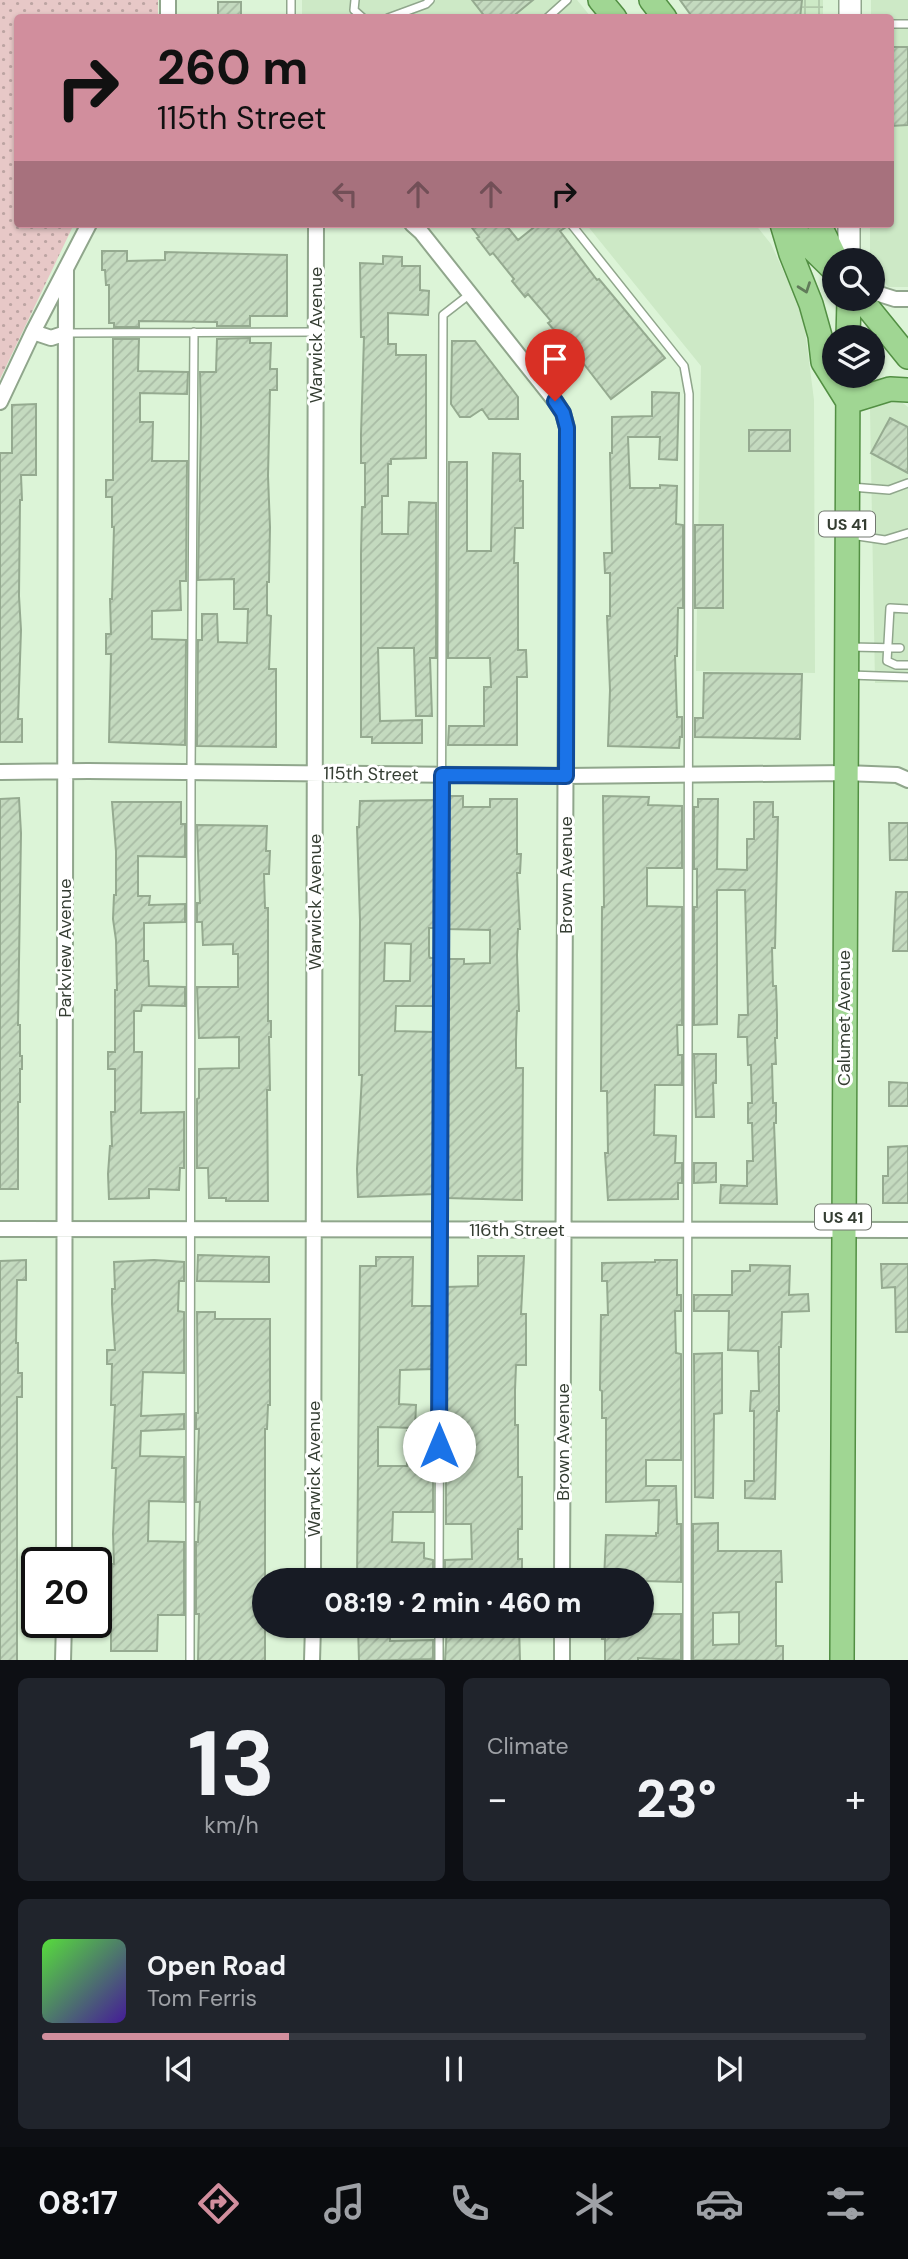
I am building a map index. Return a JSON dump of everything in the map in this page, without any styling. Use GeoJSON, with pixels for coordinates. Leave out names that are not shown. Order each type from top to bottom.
{"type":"FeatureCollection","features":[{"type":"Feature","properties":{"kind":"main road"},"geometry":{"type":"LineString","coordinates":[[600,0],[612,14]]}},
{"type":"Feature","properties":{"kind":"main road"},"geometry":{"type":"LineString","coordinates":[[651,0],[662,14]]}},
{"type":"Feature","properties":{"kind":"main road"},"geometry":{"type":"LineString","coordinates":[[785,228],[791,254],[811,304],[820,336],[823,362],[848,402],[890,389],[908,390]]}},
{"type":"Feature","properties":{"kind":"main road"},"geometry":{"type":"LineString","coordinates":[[788,228],[822,259]]}},
{"type":"Feature","properties":{"kind":"main road"},"geometry":{"type":"LineString","coordinates":[[821,228],[831,248]]}},
{"type":"Feature","properties":{"kind":"main road"},"geometry":{"type":"LineString","coordinates":[[871,311],[908,357]]}},
{"type":"Feature","properties":{"kind":"main road","name":"Calumet Avenue"},"geometry":{"type":"LineString","coordinates":[[842,1660],[848,388]]}},
{"type":"Feature","properties":{"kind":"street"},"geometry":{"type":"LineString","coordinates":[[0,402],[87,228]]}},
{"type":"Feature","properties":{"kind":"street","name":"Warwick Avenue"},"geometry":{"type":"LineString","coordinates":[[313,1568],[316,228]]}},
{"type":"Feature","properties":{"kind":"street","name":"Brown Avenue"},"geometry":{"type":"LineString","coordinates":[[416,228],[555,401],[563,413],[567,428],[562,1568]]}},
{"type":"Feature","properties":{"kind":"street"},"geometry":{"type":"LineString","coordinates":[[849,228],[849,248]]}},
{"type":"Feature","properties":{"kind":"street","name":"Parkview Avenue"},"geometry":{"type":"LineString","coordinates":[[64,1547],[66,268]]}},
{"type":"Feature","properties":{"kind":"street"},"geometry":{"type":"LineString","coordinates":[[885,296],[908,299]]}},
{"type":"Feature","properties":{"kind":"street"},"geometry":{"type":"LineString","coordinates":[[33,332],[51,338],[66,333]]}},
{"type":"Feature","properties":{"kind":"street","name":"115th Street"},"geometry":{"type":"LineString","coordinates":[[0,772],[566,776],[845,773],[897,775],[908,780]]}},
{"type":"Feature","properties":{"kind":"street","name":"116th Street"},"geometry":{"type":"LineString","coordinates":[[0,1229],[908,1230]]}},
{"type":"Feature","properties":{"kind":"street"},"geometry":{"type":"LineString","coordinates":[[64,1638],[64,1660]]}},
{"type":"Feature","properties":{"kind":"street"},"geometry":{"type":"LineString","coordinates":[[312,1660],[313,1638]]}},
{"type":"Feature","properties":{"kind":"street"},"geometry":{"type":"LineString","coordinates":[[562,1638],[562,1660]]}},
{"type":"Feature","properties":{"kind":"lane"},"geometry":{"type":"LineString","coordinates":[[399,14],[430,0]]}},
{"type":"Feature","properties":{"kind":"lane"},"geometry":{"type":"LineString","coordinates":[[552,14],[568,0]]}},
{"type":"Feature","properties":{"kind":"lane"},"geometry":{"type":"LineString","coordinates":[[574,228],[684,366],[689,394],[687,1660]]}},
{"type":"Feature","properties":{"kind":"lane"},"geometry":{"type":"LineString","coordinates":[[439,1568],[443,315],[470,294]]}},
{"type":"Feature","properties":{"kind":"lane"},"geometry":{"type":"LineString","coordinates":[[190,1660],[194,332]]}},
{"type":"Feature","properties":{"kind":"lane"},"geometry":{"type":"LineString","coordinates":[[66,333],[316,332]]}},
{"type":"Feature","properties":{"kind":"lane"},"geometry":{"type":"LineString","coordinates":[[847,486],[889,491],[908,483]]}},
{"type":"Feature","properties":{"kind":"lane"},"geometry":{"type":"LineString","coordinates":[[847,535],[885,540],[908,533]]}},
{"type":"Feature","properties":{"kind":"lane"},"geometry":{"type":"LineString","coordinates":[[908,609],[890,608],[887,661],[896,665],[908,664]]}},
{"type":"Feature","properties":{"kind":"lane"},"geometry":{"type":"LineString","coordinates":[[846,646],[900,648]]}},
{"type":"Feature","properties":{"kind":"lane"},"geometry":{"type":"LineString","coordinates":[[846,675],[908,677]]}},
{"type":"Feature","properties":{"kind":"lane"},"geometry":{"type":"LineString","coordinates":[[439,1638],[439,1660]]}},
{"type":"Feature","properties":{"kind":"shaded area"},"geometry":{"type":"Polygon","coordinates":[[[0,0],[158,0],[158,14],[14,14],[14,228],[72,228],[0,379],[0,0]]]}},
{"type":"Feature","properties":{"kind":"shaded area"},"geometry":{"type":"Polygon","coordinates":[[[302,0],[577,0],[589,14],[302,14],[302,0]]]}},
{"type":"Feature","properties":{"kind":"shaded area"},"geometry":{"type":"Polygon","coordinates":[[[681,0],[823,0],[823,14],[692,14],[681,0]]]}},
{"type":"Feature","properties":{"kind":"shaded area"},"geometry":{"type":"Polygon","coordinates":[[[871,0],[908,0],[908,287],[888,287],[885,283],[885,248],[870,248],[870,228],[894,228],[894,14],[871,14],[871,0]]]}},
{"type":"Feature","properties":{"kind":"shaded area"},"geometry":{"type":"Polygon","coordinates":[[[589,228],[758,228],[771,244],[803,314],[814,400],[815,673],[696,671],[701,366],[589,228]]]}},
{"type":"Feature","properties":{"kind":"shaded area"},"geometry":{"type":"Polygon","coordinates":[[[896,398],[908,407],[908,683],[875,683],[870,409],[896,398]]]}},
{"type":"Feature","properties":{"kind":"building"},"geometry":{"type":"Polygon","coordinates":[[[472,0],[533,0],[516,14],[483,14],[472,0]]]}},
{"type":"Feature","properties":{"kind":"building"},"geometry":{"type":"Polygon","coordinates":[[[680,0],[802,0],[800,14],[690,14],[680,0]]]}},
{"type":"Feature","properties":{"kind":"building"},"geometry":{"type":"Polygon","coordinates":[[[218,2],[241,2],[241,14],[218,14],[218,2]]]}},
{"type":"Feature","properties":{"kind":"building"},"geometry":{"type":"Polygon","coordinates":[[[894,47],[908,47],[908,125],[894,126],[894,47]]]}},
{"type":"Feature","properties":{"kind":"building"},"geometry":{"type":"Polygon","coordinates":[[[472,228],[508,228],[518,240],[533,228],[564,228],[560,231],[597,280],[599,279],[665,358],[611,399],[580,359],[575,362],[562,346],[565,343],[548,323],[551,321],[528,294],[525,297],[493,253],[490,255],[477,238],[479,237],[472,228]]]}},
{"type":"Feature","properties":{"kind":"building"},"geometry":{"type":"Polygon","coordinates":[[[102,251],[127,251],[127,261],[165,260],[165,252],[287,255],[287,316],[250,316],[250,326],[217,326],[217,322],[139,321],[139,327],[114,327],[114,323],[109,323],[109,285],[106,285],[105,270],[102,270],[102,251]]]}},
{"type":"Feature","properties":{"kind":"building"},"geometry":{"type":"Polygon","coordinates":[[[383,256],[402,257],[402,266],[420,266],[420,290],[429,291],[428,315],[388,313],[388,344],[396,344],[396,355],[426,355],[426,458],[391,459],[391,464],[388,464],[388,496],[382,496],[382,534],[408,534],[409,502],[436,503],[436,658],[430,658],[432,716],[416,716],[414,648],[378,648],[380,721],[422,720],[422,743],[372,743],[372,737],[361,737],[361,554],[365,463],[361,463],[364,337],[361,337],[360,263],[383,264],[383,256]]]}},
{"type":"Feature","properties":{"kind":"building"},"geometry":{"type":"Polygon","coordinates":[[[250,338],[250,343],[271,343],[270,369],[277,369],[277,390],[270,390],[270,527],[267,582],[267,615],[271,616],[269,669],[276,669],[276,747],[197,746],[198,640],[202,640],[202,614],[217,614],[218,642],[247,643],[248,609],[234,609],[234,579],[198,580],[200,372],[216,372],[217,339],[250,338]]]}},
{"type":"Feature","properties":{"kind":"building"},"geometry":{"type":"Polygon","coordinates":[[[113,339],[139,339],[138,371],[188,372],[187,394],[140,393],[140,422],[153,422],[152,461],[187,461],[186,581],[180,581],[181,610],[152,611],[152,639],[186,640],[185,745],[109,742],[111,654],[106,654],[106,634],[111,634],[114,527],[112,497],[106,497],[106,480],[113,480],[113,339]]]}},
{"type":"Feature","properties":{"kind":"building"},"geometry":{"type":"Polygon","coordinates":[[[452,341],[475,341],[518,397],[518,419],[489,419],[482,409],[470,417],[460,417],[451,404],[452,341]]]}},
{"type":"Feature","properties":{"kind":"building"},"geometry":{"type":"Polygon","coordinates":[[[652,392],[679,393],[677,460],[659,459],[660,437],[628,437],[630,488],[677,486],[676,524],[683,525],[683,608],[678,608],[675,656],[677,717],[682,717],[679,748],[608,746],[610,690],[607,616],[610,616],[610,573],[605,573],[604,553],[612,553],[612,417],[652,416],[652,392]]]}},
{"type":"Feature","properties":{"kind":"building"},"geometry":{"type":"Polygon","coordinates":[[[36,404],[36,475],[21,475],[18,719],[22,719],[22,742],[0,742],[0,453],[12,453],[12,405],[36,404]]]}},
{"type":"Feature","properties":{"kind":"building"},"geometry":{"type":"Polygon","coordinates":[[[890,418],[908,427],[908,473],[871,453],[890,418]]]}},
{"type":"Feature","properties":{"kind":"building"},"geometry":{"type":"Polygon","coordinates":[[[749,430],[790,430],[790,451],[749,451],[749,430]]]}},
{"type":"Feature","properties":{"kind":"building"},"geometry":{"type":"Polygon","coordinates":[[[493,453],[520,454],[520,481],[523,481],[523,528],[515,528],[514,563],[518,563],[518,650],[526,650],[527,677],[517,677],[517,745],[448,745],[449,726],[484,726],[484,687],[491,687],[490,658],[448,658],[449,462],[467,462],[467,551],[491,551],[493,453]]]}},
{"type":"Feature","properties":{"kind":"building"},"geometry":{"type":"Polygon","coordinates":[[[695,525],[723,525],[723,608],[695,608],[695,525]]]}},
{"type":"Feature","properties":{"kind":"building"},"geometry":{"type":"Polygon","coordinates":[[[704,673],[802,674],[800,739],[695,737],[695,718],[703,718],[704,673]]]}},
{"type":"Feature","properties":{"kind":"building"},"geometry":{"type":"Polygon","coordinates":[[[448,796],[463,796],[463,807],[490,807],[490,799],[517,799],[517,854],[521,854],[520,873],[517,873],[520,929],[517,955],[519,1011],[516,1068],[523,1068],[522,1200],[447,1198],[446,1193],[447,959],[464,959],[464,964],[490,963],[490,930],[447,929],[448,796]]]}},
{"type":"Feature","properties":{"kind":"building"},"geometry":{"type":"Polygon","coordinates":[[[603,796],[649,797],[648,805],[682,806],[682,868],[647,868],[647,906],[682,907],[682,1025],[677,1025],[678,1055],[682,1055],[682,1085],[655,1085],[654,1135],[676,1136],[675,1163],[682,1163],[682,1183],[678,1183],[678,1199],[608,1200],[605,1153],[608,1153],[607,1091],[601,1091],[603,796]]]}},
{"type":"Feature","properties":{"kind":"building"},"geometry":{"type":"Polygon","coordinates":[[[19,798],[21,833],[18,1025],[22,1069],[18,1102],[18,1189],[0,1189],[0,799],[19,798]]]}},
{"type":"Feature","properties":{"kind":"building"},"geometry":{"type":"Polygon","coordinates":[[[698,799],[718,799],[717,869],[747,870],[747,839],[754,839],[754,802],[773,802],[773,817],[778,817],[775,948],[772,948],[777,1015],[776,1064],[772,1064],[773,1103],[776,1103],[774,1123],[777,1204],[720,1203],[721,1185],[747,1186],[747,1161],[753,1161],[752,1123],[748,1123],[748,1103],[752,1103],[751,1065],[748,1065],[747,1037],[738,1037],[739,1015],[748,1015],[745,890],[717,890],[717,1024],[694,1025],[694,907],[697,907],[697,869],[694,869],[694,807],[698,807],[698,799]]]}},
{"type":"Feature","properties":{"kind":"building"},"geometry":{"type":"Polygon","coordinates":[[[435,800],[435,928],[429,928],[429,956],[435,958],[435,1006],[396,1006],[395,1031],[435,1032],[434,1194],[358,1197],[362,1075],[359,1075],[360,920],[357,827],[360,801],[435,800]],[[385,943],[384,981],[410,981],[411,944],[385,943]]]}},
{"type":"Feature","properties":{"kind":"building"},"geometry":{"type":"Polygon","coordinates":[[[112,802],[181,802],[181,824],[185,824],[185,857],[138,856],[138,896],[150,896],[149,905],[185,904],[185,922],[144,923],[144,961],[148,961],[149,986],[185,987],[185,1006],[142,1005],[141,1011],[134,1011],[134,1052],[142,1052],[141,1113],[184,1112],[184,1168],[180,1168],[179,1190],[149,1189],[149,1198],[109,1199],[108,1174],[112,1146],[111,1112],[115,1112],[115,1069],[108,1069],[108,1052],[115,1052],[117,990],[113,919],[116,851],[112,802]]]}},
{"type":"Feature","properties":{"kind":"building"},"geometry":{"type":"Polygon","coordinates":[[[889,823],[908,823],[908,860],[890,860],[889,823]]]}},
{"type":"Feature","properties":{"kind":"building"},"geometry":{"type":"Polygon","coordinates":[[[197,825],[267,826],[269,874],[264,874],[265,908],[268,908],[268,1021],[271,1021],[270,1090],[267,1090],[268,1201],[226,1201],[226,1198],[209,1198],[208,1168],[197,1168],[199,1069],[239,1068],[239,1037],[199,1038],[197,987],[238,987],[238,954],[233,954],[233,944],[203,945],[202,922],[197,922],[197,903],[200,903],[197,825]]]}},
{"type":"Feature","properties":{"kind":"building"},"geometry":{"type":"Polygon","coordinates":[[[896,892],[908,892],[908,951],[893,951],[896,892]]]}},
{"type":"Feature","properties":{"kind":"building"},"geometry":{"type":"Polygon","coordinates":[[[694,1054],[716,1054],[714,1117],[696,1117],[694,1054]]]}},
{"type":"Feature","properties":{"kind":"building"},"geometry":{"type":"Polygon","coordinates":[[[889,1082],[908,1083],[908,1106],[889,1106],[889,1082]]]}},
{"type":"Feature","properties":{"kind":"building"},"geometry":{"type":"Polygon","coordinates":[[[908,1146],[908,1203],[883,1203],[883,1176],[888,1176],[888,1147],[908,1146]]]}},
{"type":"Feature","properties":{"kind":"building"},"geometry":{"type":"Polygon","coordinates":[[[694,1163],[716,1163],[716,1182],[694,1183],[694,1163]]]}},
{"type":"Feature","properties":{"kind":"building"},"geometry":{"type":"Polygon","coordinates":[[[198,1255],[269,1257],[269,1282],[197,1281],[198,1255]]]}},
{"type":"Feature","properties":{"kind":"building"},"geometry":{"type":"Polygon","coordinates":[[[478,1256],[524,1256],[521,1314],[526,1314],[526,1365],[516,1365],[515,1390],[518,1477],[522,1477],[522,1529],[518,1529],[518,1559],[522,1559],[522,1568],[445,1568],[445,1560],[472,1559],[471,1524],[446,1524],[446,1287],[478,1286],[478,1256]]]}},
{"type":"Feature","properties":{"kind":"building"},"geometry":{"type":"Polygon","coordinates":[[[376,1257],[413,1257],[412,1306],[434,1306],[434,1369],[400,1370],[399,1404],[416,1405],[415,1428],[378,1427],[378,1466],[407,1466],[407,1431],[421,1432],[421,1457],[433,1457],[433,1512],[393,1512],[392,1542],[424,1543],[424,1558],[433,1560],[433,1568],[357,1568],[360,1266],[376,1266],[376,1257]]]}},
{"type":"Feature","properties":{"kind":"building"},"geometry":{"type":"Polygon","coordinates":[[[26,1260],[26,1280],[17,1280],[16,1343],[18,1373],[22,1373],[22,1397],[17,1397],[17,1660],[0,1660],[0,1261],[26,1260]]]}},
{"type":"Feature","properties":{"kind":"building"},"geometry":{"type":"Polygon","coordinates":[[[677,1260],[677,1295],[681,1295],[681,1311],[675,1311],[676,1353],[681,1354],[681,1460],[646,1460],[646,1486],[676,1486],[677,1524],[681,1524],[681,1582],[654,1581],[654,1568],[605,1568],[606,1535],[656,1536],[659,1500],[606,1502],[606,1418],[602,1418],[600,1390],[601,1315],[608,1315],[607,1281],[602,1281],[602,1263],[677,1260]]]}},
{"type":"Feature","properties":{"kind":"building"},"geometry":{"type":"Polygon","coordinates":[[[114,1262],[184,1262],[184,1281],[179,1281],[178,1311],[184,1312],[184,1373],[143,1372],[141,1416],[184,1414],[184,1429],[141,1431],[140,1456],[184,1457],[184,1502],[149,1501],[148,1541],[184,1542],[184,1615],[158,1615],[157,1651],[111,1651],[116,1468],[112,1468],[115,1405],[111,1405],[112,1364],[107,1364],[107,1350],[115,1350],[112,1304],[112,1289],[115,1289],[114,1262]]]}},
{"type":"Feature","properties":{"kind":"building"},"geometry":{"type":"Polygon","coordinates":[[[881,1264],[908,1264],[908,1332],[896,1332],[895,1287],[882,1288],[881,1264]]]}},
{"type":"Feature","properties":{"kind":"building"},"geometry":{"type":"Polygon","coordinates":[[[750,1265],[790,1266],[789,1295],[808,1294],[809,1311],[782,1312],[775,1499],[745,1498],[745,1481],[754,1481],[754,1411],[750,1411],[751,1391],[759,1391],[758,1351],[728,1350],[729,1311],[694,1311],[694,1295],[732,1295],[732,1271],[750,1271],[750,1265]]]}},
{"type":"Feature","properties":{"kind":"building"},"geometry":{"type":"Polygon","coordinates":[[[197,1312],[215,1312],[215,1319],[270,1319],[270,1405],[265,1429],[265,1568],[252,1568],[252,1638],[265,1638],[265,1660],[198,1660],[196,1542],[200,1502],[196,1502],[199,1429],[196,1429],[197,1312]]]}},
{"type":"Feature","properties":{"kind":"building"},"geometry":{"type":"Polygon","coordinates":[[[722,1353],[722,1413],[714,1414],[713,1498],[695,1497],[694,1354],[722,1353]]]}},
{"type":"Feature","properties":{"kind":"building"},"geometry":{"type":"Polygon","coordinates":[[[718,1523],[718,1551],[781,1551],[782,1582],[776,1582],[776,1646],[783,1646],[783,1660],[693,1660],[693,1524],[718,1523]],[[739,1612],[713,1613],[713,1645],[739,1644],[739,1612]]]}},
{"type":"Feature","properties":{"kind":"building"},"geometry":{"type":"Polygon","coordinates":[[[654,1614],[681,1614],[681,1660],[605,1660],[605,1639],[602,1639],[654,1638],[654,1614]]]}},
{"type":"Feature","properties":{"kind":"building"},"geometry":{"type":"Polygon","coordinates":[[[358,1638],[390,1638],[390,1641],[433,1640],[433,1659],[359,1660],[358,1638]]]}},
{"type":"Feature","properties":{"kind":"building"},"geometry":{"type":"Polygon","coordinates":[[[446,1638],[519,1638],[520,1660],[445,1660],[446,1638]]]}},
{"type":"Feature","properties":{"kind":"route"},"geometry":{"type":"LineString","coordinates":[[439,1446],[442,775],[566,776],[567,428],[563,413],[555,401]]}}]}
